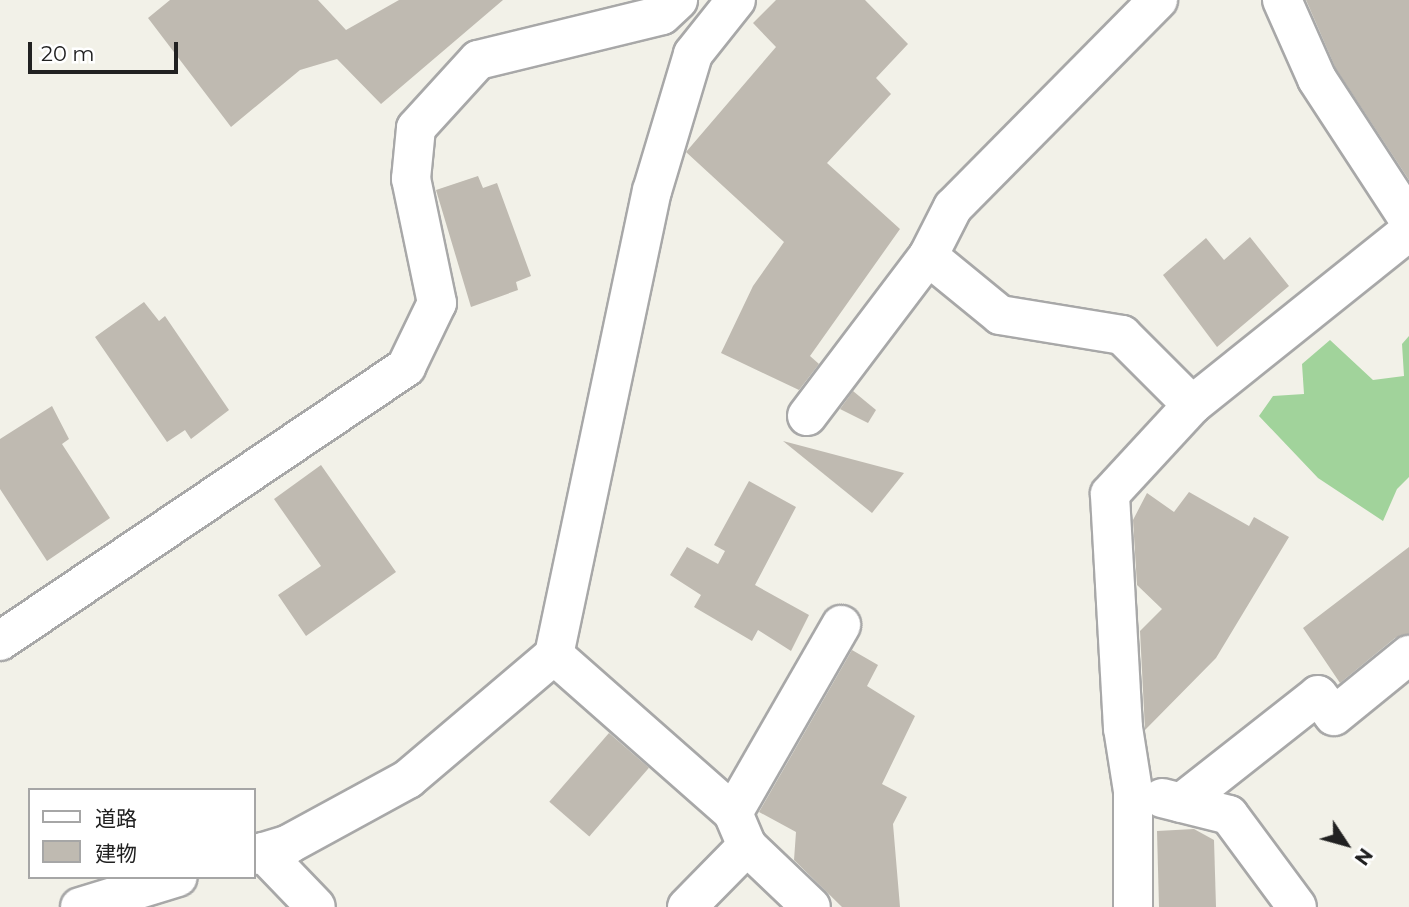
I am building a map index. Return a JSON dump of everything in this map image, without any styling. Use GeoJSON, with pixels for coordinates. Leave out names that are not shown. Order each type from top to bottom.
{"type":"FeatureCollection","features":[{"type":"Feature","properties":{"kind":"street"},"geometry":{"type":"LineString","coordinates":[[0,641],[406,367],[437,303],[411,180],[416,128],[478,60],[662,15],[678,0]]}},
{"type":"Feature","properties":{"kind":"street"},"geometry":{"type":"LineString","coordinates":[[316,907],[259,853],[289,844],[408,779],[554,655],[652,191],[693,54],[736,0]]}},
{"type":"Feature","properties":{"kind":"street"},"geometry":{"type":"LineString","coordinates":[[807,416],[928,256],[953,207],[1158,0]]}},
{"type":"Feature","properties":{"kind":"street"},"geometry":{"type":"LineString","coordinates":[[1282,0],[1317,79],[1409,220]]}},
{"type":"Feature","properties":{"kind":"street"},"geometry":{"type":"LineString","coordinates":[[1133,907],[1133,791],[1123,728],[1110,494],[1192,405],[1409,231]]}},
{"type":"Feature","properties":{"kind":"street"},"geometry":{"type":"LineString","coordinates":[[928,256],[1000,315],[1122,335],[1192,405]]}},
{"type":"Feature","properties":{"kind":"street"},"geometry":{"type":"LineString","coordinates":[[687,907],[740,830],[841,625]]}},
{"type":"Feature","properties":{"kind":"street"},"geometry":{"type":"LineString","coordinates":[[554,655],[740,830],[811,907]]}},
{"type":"Feature","properties":{"kind":"street"},"geometry":{"type":"LineString","coordinates":[[1181,803],[1318,695],[1334,716],[1409,655]]}},
{"type":"Feature","properties":{"kind":"street"},"geometry":{"type":"LineString","coordinates":[[1133,791],[1229,815],[1297,907]]}},
{"type":"Feature","properties":{"kind":"street"},"geometry":{"type":"LineString","coordinates":[[80,907],[171,879]]}},
{"type":"Feature","properties":{"kind":"green space"},"geometry":{"type":"Polygon","coordinates":[[[1409,336],[1409,477],[1397,489],[1383,521],[1318,478],[1259,416],[1273,396],[1304,394],[1302,364],[1330,340],[1373,380],[1404,376],[1402,344],[1409,336]]]}},
{"type":"Feature","properties":{"kind":"building"},"geometry":{"type":"Polygon","coordinates":[[[170,0],[318,0],[346,30],[399,0],[503,0],[381,104],[337,59],[300,70],[231,127],[148,18],[170,0]]]}},
{"type":"Feature","properties":{"kind":"building"},"geometry":{"type":"Polygon","coordinates":[[[776,0],[865,0],[908,44],[876,78],[891,94],[827,163],[900,229],[810,356],[819,364],[799,390],[721,353],[753,286],[784,242],[686,152],[776,47],[753,23],[776,0]]]}},
{"type":"Feature","properties":{"kind":"building"},"geometry":{"type":"Polygon","coordinates":[[[1306,0],[1409,0],[1409,180],[1336,69],[1306,0]]]}},
{"type":"Feature","properties":{"kind":"building"},"geometry":{"type":"Polygon","coordinates":[[[478,176],[483,188],[497,183],[531,276],[516,282],[518,290],[471,307],[436,190],[478,176]]]}},
{"type":"Feature","properties":{"kind":"building"},"geometry":{"type":"Polygon","coordinates":[[[1250,237],[1289,286],[1217,347],[1163,275],[1206,238],[1224,260],[1250,237]]]}},
{"type":"Feature","properties":{"kind":"building"},"geometry":{"type":"Polygon","coordinates":[[[144,302],[159,321],[165,316],[229,410],[191,439],[185,430],[167,442],[95,337],[144,302]]]}},
{"type":"Feature","properties":{"kind":"building"},"geometry":{"type":"Polygon","coordinates":[[[853,391],[876,410],[868,423],[840,409],[853,391]]]}},
{"type":"Feature","properties":{"kind":"building"},"geometry":{"type":"Polygon","coordinates":[[[52,406],[69,439],[62,444],[110,518],[47,561],[0,489],[0,439],[52,406]]]}},
{"type":"Feature","properties":{"kind":"building"},"geometry":{"type":"Polygon","coordinates":[[[783,441],[904,473],[872,513],[783,441]]]}},
{"type":"Feature","properties":{"kind":"building"},"geometry":{"type":"Polygon","coordinates":[[[321,465],[396,572],[306,636],[278,595],[321,566],[274,499],[321,465]]]}},
{"type":"Feature","properties":{"kind":"building"},"geometry":{"type":"Polygon","coordinates":[[[749,481],[796,507],[755,585],[809,615],[791,651],[758,630],[752,641],[694,607],[701,595],[670,575],[687,547],[718,564],[725,551],[714,545],[749,481]]]}},
{"type":"Feature","properties":{"kind":"building"},"geometry":{"type":"Polygon","coordinates":[[[1189,492],[1249,526],[1254,517],[1289,537],[1216,658],[1145,730],[1140,631],[1162,609],[1137,585],[1133,520],[1147,493],[1174,512],[1189,492]]]}},
{"type":"Feature","properties":{"kind":"building"},"geometry":{"type":"Polygon","coordinates":[[[1409,547],[1409,634],[1395,638],[1340,683],[1303,628],[1409,547]]]}},
{"type":"Feature","properties":{"kind":"building"},"geometry":{"type":"Polygon","coordinates":[[[852,650],[878,665],[867,686],[915,716],[882,784],[907,797],[893,824],[900,907],[842,907],[794,860],[796,832],[759,812],[852,650]]]}},
{"type":"Feature","properties":{"kind":"building"},"geometry":{"type":"Polygon","coordinates":[[[609,733],[649,768],[589,836],[549,802],[609,733]]]}},
{"type":"Feature","properties":{"kind":"building"},"geometry":{"type":"Polygon","coordinates":[[[1194,829],[1214,840],[1216,907],[1159,907],[1157,831],[1194,829]]]}}]}
